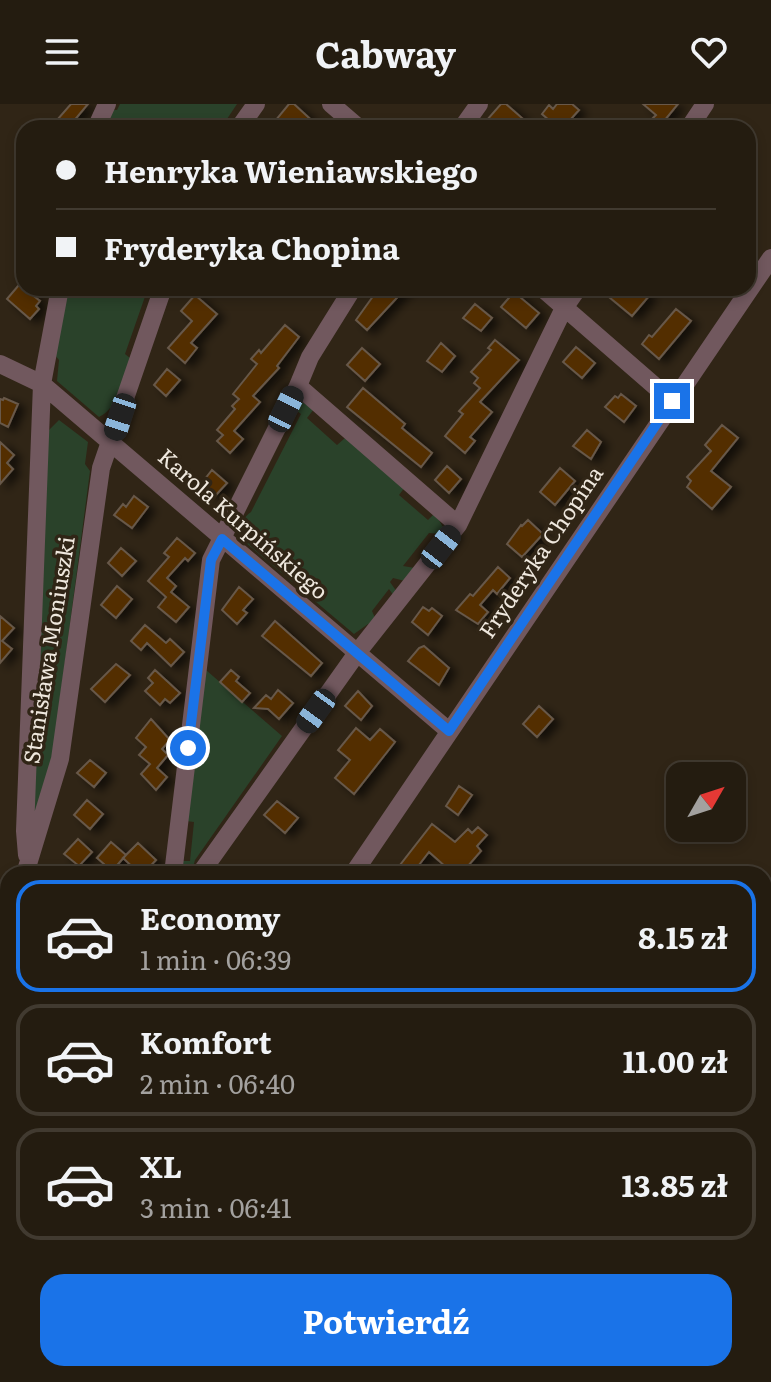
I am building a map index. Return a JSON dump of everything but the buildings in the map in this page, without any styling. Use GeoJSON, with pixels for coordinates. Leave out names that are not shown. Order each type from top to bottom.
{"type":"FeatureCollection","features":[{"type":"Feature","properties":{"kind":"street"},"geometry":{"type":"LineString","coordinates":[[331,104],[350,120]]}},
{"type":"Feature","properties":{"kind":"street","name":"Fryderyka Chopina"},"geometry":{"type":"LineString","coordinates":[[756,286],[768,270]]}},
{"type":"Feature","properties":{"kind":"street","name":"Stanisława Moniuszki"},"geometry":{"type":"LineString","coordinates":[[26,866],[42,384],[58,296]]}},
{"type":"Feature","properties":{"kind":"street","name":"Stanisława Moniuszki"},"geometry":{"type":"LineString","coordinates":[[27,866],[60,759],[101,468],[160,296]]}},
{"type":"Feature","properties":{"kind":"street"},"geometry":{"type":"LineString","coordinates":[[174,866],[211,560],[310,357],[348,296]]}},
{"type":"Feature","properties":{"kind":"street"},"geometry":{"type":"LineString","coordinates":[[551,296],[672,401]]}},
{"type":"Feature","properties":{"kind":"street"},"geometry":{"type":"LineString","coordinates":[[206,866],[357,653],[458,525],[572,296]]}},
{"type":"Feature","properties":{"kind":"street","name":"Fryderyka Chopina"},"geometry":{"type":"LineString","coordinates":[[358,866],[672,401],[749,296]]}},
{"type":"Feature","properties":{"kind":"street","name":"Karola Kurpińskiego"},"geometry":{"type":"LineString","coordinates":[[0,364],[42,384],[449,731]]}},
{"type":"Feature","properties":{"kind":"street"},"geometry":{"type":"LineString","coordinates":[[298,386],[458,525]]}},
{"type":"Feature","properties":{"kind":"green space"},"geometry":{"type":"Polygon","coordinates":[[[120,104],[237,104],[226,120],[106,120],[110,110],[117,110],[120,104]]]}},
{"type":"Feature","properties":{"kind":"green space"},"geometry":{"type":"Polygon","coordinates":[[[67,296],[145,296],[125,354],[130,358],[119,391],[106,413],[99,417],[57,381],[59,360],[54,354],[67,296]]]}},
{"type":"Feature","properties":{"kind":"green space"},"geometry":{"type":"Polygon","coordinates":[[[302,402],[314,409],[307,418],[337,445],[345,438],[405,487],[399,495],[428,520],[435,513],[444,529],[442,534],[429,533],[403,566],[415,568],[405,581],[393,578],[390,582],[397,592],[394,596],[389,589],[372,611],[376,620],[374,623],[354,634],[239,537],[242,523],[251,512],[301,414],[293,408],[302,402]]]}},
{"type":"Feature","properties":{"kind":"green space"},"geometry":{"type":"Polygon","coordinates":[[[59,420],[88,442],[85,464],[90,471],[52,761],[32,829],[48,431],[59,420]]]}},
{"type":"Feature","properties":{"kind":"green space"},"geometry":{"type":"Polygon","coordinates":[[[206,670],[282,736],[193,866],[182,866],[182,861],[190,861],[194,822],[186,821],[206,670]]]}},
{"type":"Feature","properties":{"kind":"route"},"geometry":{"type":"LineString","coordinates":[[188,748],[211,560],[222,539],[449,731],[672,401]]}}]}
